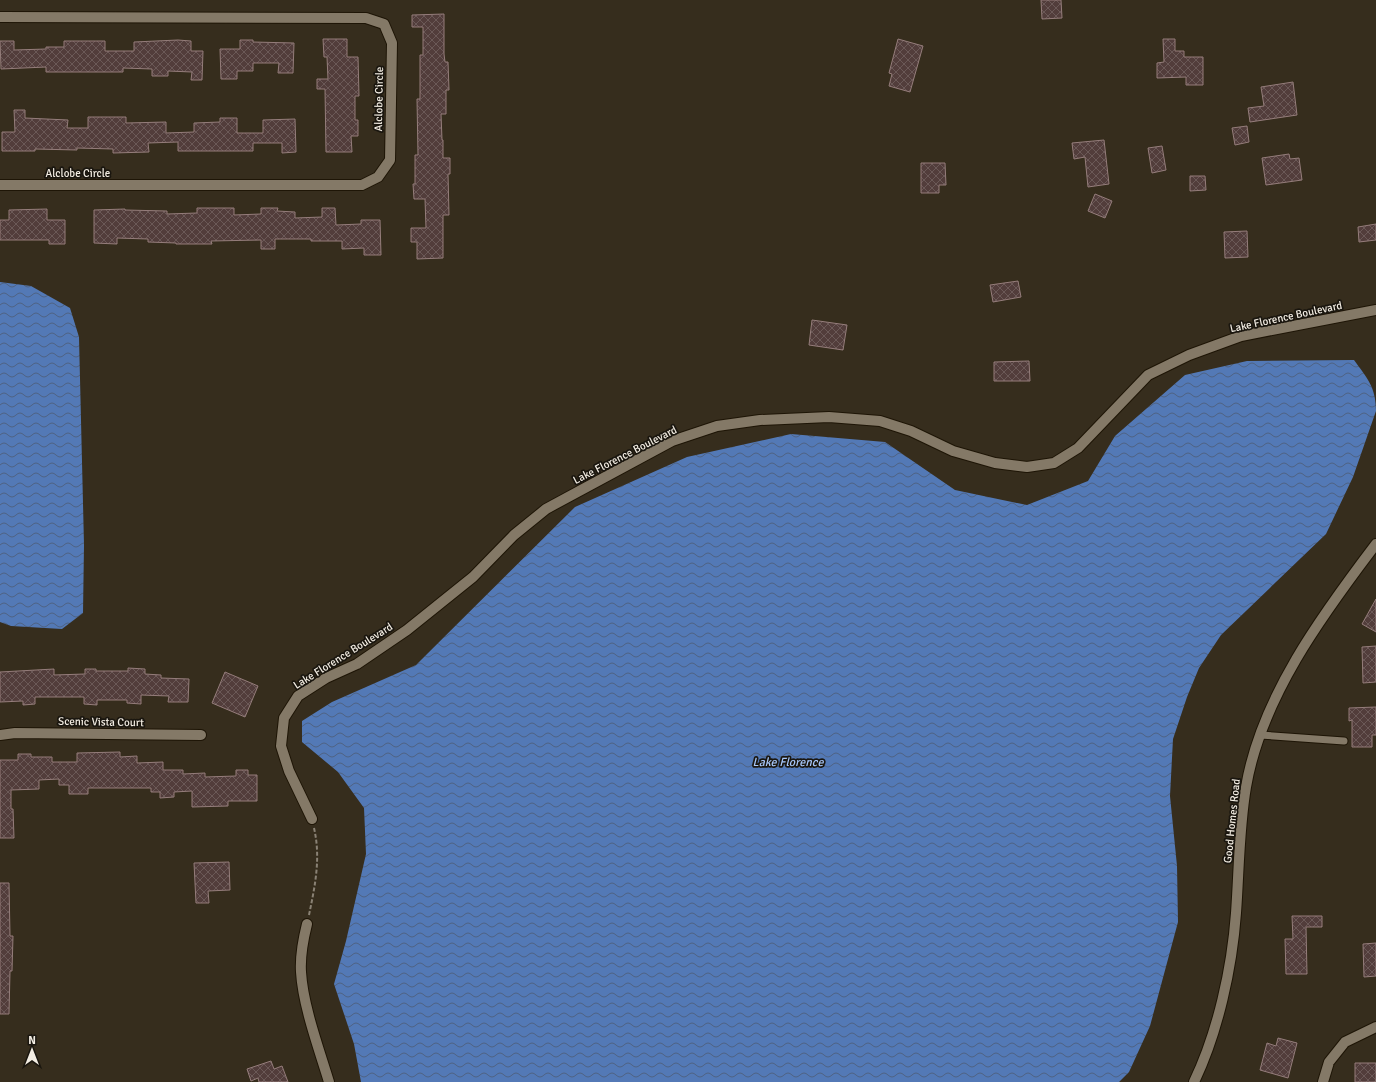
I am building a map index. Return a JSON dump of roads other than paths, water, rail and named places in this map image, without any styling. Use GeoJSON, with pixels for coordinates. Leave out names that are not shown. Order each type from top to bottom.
{"type":"FeatureCollection","features":[{"type":"Feature","properties":{"kind":"street","name":"Alclobe Circle"},"geometry":{"type":"LineString","coordinates":[[0,17],[366,18],[384,24],[392,43],[390,160],[378,177],[362,185],[0,185]]}},
{"type":"Feature","properties":{"kind":"street","name":"Lake Florence Boulevard"},"geometry":{"type":"LineString","coordinates":[[312,819],[289,771],[281,746],[284,718],[298,696],[326,678],[357,664],[407,630],[473,577],[514,535],[546,509],[672,441],[717,426],[760,420],[829,417],[880,421],[911,431],[953,451],[995,463],[1027,467],[1054,463],[1078,448],[1148,375],[1189,355],[1241,336],[1376,310]]}},
{"type":"Feature","properties":{"kind":"street","name":"Good Homes Road"},"geometry":{"type":"LineString","coordinates":[[1194,1082],[1210,1040],[1225,987],[1231,957],[1236,914],[1241,823],[1246,786],[1253,754],[1276,697],[1296,661],[1347,582],[1376,544]]}},
{"type":"Feature","properties":{"kind":"street","name":"Scenic Vista Court"},"geometry":{"type":"LineString","coordinates":[[0,735],[15,733],[201,735]]}},
{"type":"Feature","properties":{"kind":"street"},"geometry":{"type":"LineString","coordinates":[[307,924],[302,944],[301,973],[306,1003],[329,1082]]}},
{"type":"Feature","properties":{"kind":"street"},"geometry":{"type":"LineString","coordinates":[[1323,1082],[1329,1062],[1345,1042],[1376,1027]]}},
{"type":"Feature","properties":{"kind":"lane"},"geometry":{"type":"LineString","coordinates":[[1260,735],[1344,741]]}},
{"type":"Feature","properties":{"kind":"water"},"geometry":{"type":"Polygon","coordinates":[[[0,282],[31,286],[70,308],[79,337],[84,545],[83,613],[62,629],[11,626],[0,622],[0,282]]]}},
{"type":"Feature","properties":{"kind":"water","name":"Lake Florence"},"geometry":{"type":"Polygon","coordinates":[[[1354,360],[1370,383],[1376,403],[1376,411],[1353,477],[1326,534],[1221,635],[1199,668],[1187,697],[1173,739],[1170,796],[1177,866],[1178,922],[1150,1026],[1129,1072],[1119,1082],[361,1082],[354,1044],[334,984],[346,941],[366,854],[364,808],[338,772],[302,742],[302,721],[332,702],[416,665],[575,507],[687,457],[791,434],[885,442],[955,490],[1027,505],[1088,481],[1115,436],[1185,375],[1247,361],[1354,360]]]}}]}
